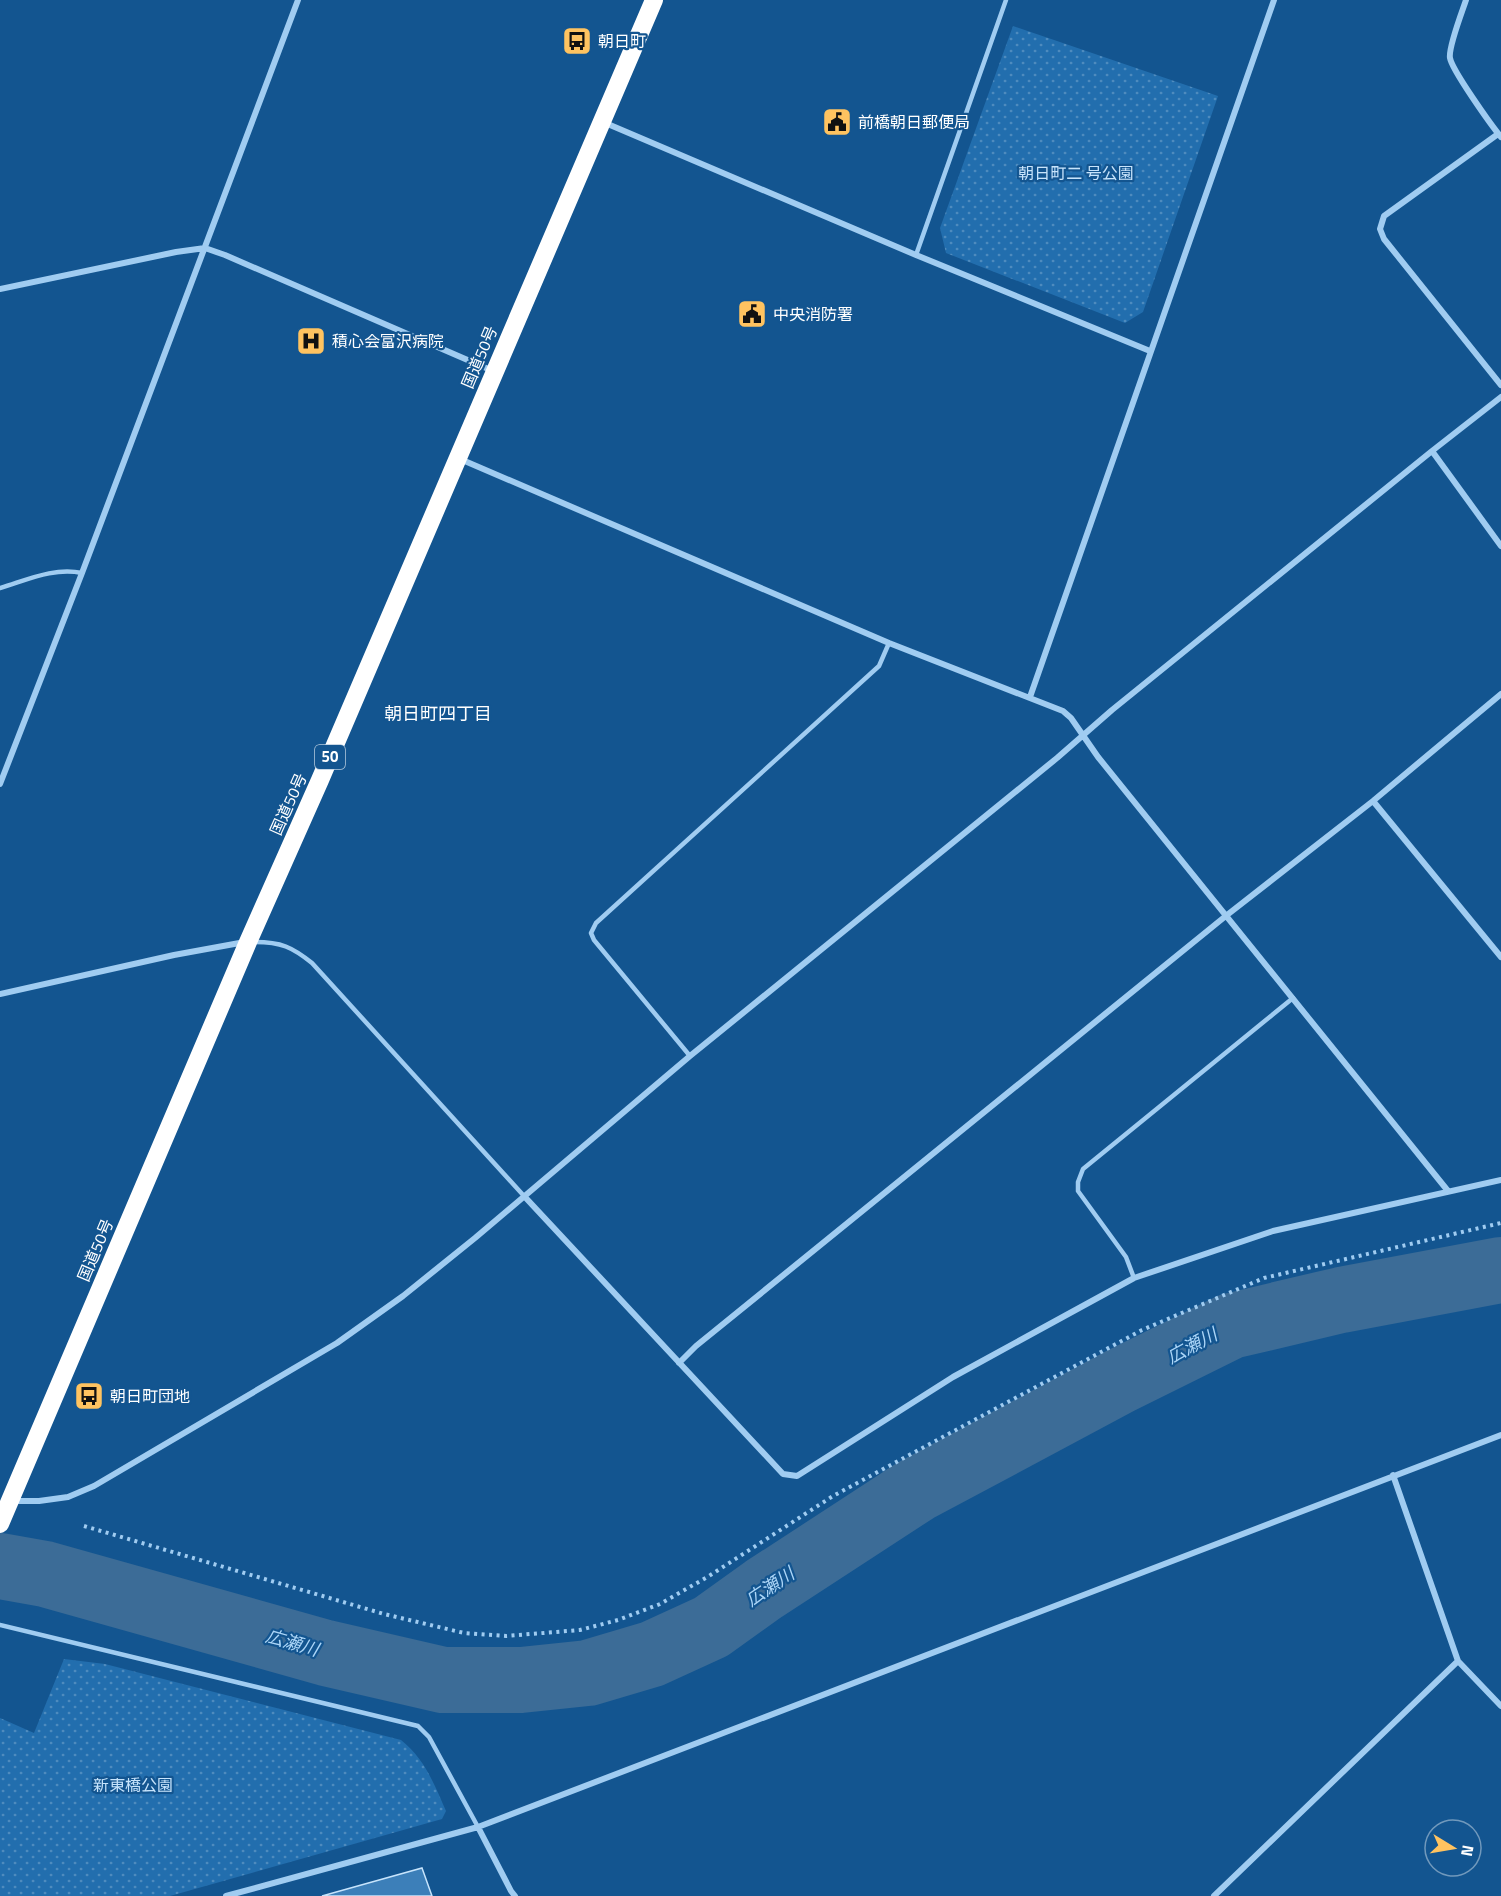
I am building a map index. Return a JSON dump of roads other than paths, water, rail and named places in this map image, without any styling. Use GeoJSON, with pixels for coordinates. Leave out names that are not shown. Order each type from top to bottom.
{"type":"FeatureCollection","features":[{"type":"Feature","properties":{"kind":"highway","name":"国道50号"},"geometry":{"type":"LineString","coordinates":[[3,1510],[320,780],[654,0]]}},
{"type":"Feature","properties":{"kind":"street"},"geometry":{"type":"LineString","coordinates":[[0,784],[298,0]]}},
{"type":"Feature","properties":{"kind":"street"},"geometry":{"type":"LineString","coordinates":[[1030,697],[1274,0]]}},
{"type":"Feature","properties":{"kind":"street"},"geometry":{"type":"LineString","coordinates":[[1466,0],[1451,47],[1450,58],[1457,73],[1500,136],[1384,216],[1380,229],[1384,239],[1501,385]]}},
{"type":"Feature","properties":{"kind":"street"},"geometry":{"type":"LineString","coordinates":[[602,121],[916,255],[1150,351]]}},
{"type":"Feature","properties":{"kind":"street"},"geometry":{"type":"LineString","coordinates":[[0,290],[176,252],[205,248],[236,259],[494,371]]}},
{"type":"Feature","properties":{"kind":"street"},"geometry":{"type":"LineString","coordinates":[[3,1510],[68,1497],[94,1485],[327,1348],[403,1296],[690,1056],[1501,397]]}},
{"type":"Feature","properties":{"kind":"street"},"geometry":{"type":"LineString","coordinates":[[1432,451],[1501,546]]}},
{"type":"Feature","properties":{"kind":"street"},"geometry":{"type":"LineString","coordinates":[[457,458],[889,643],[1064,711],[1448,1191]]}},
{"type":"Feature","properties":{"kind":"street"},"geometry":{"type":"LineString","coordinates":[[679,1363],[705,1339],[1227,915],[1372,801],[1501,694]]}},
{"type":"Feature","properties":{"kind":"street"},"geometry":{"type":"LineString","coordinates":[[1372,801],[1501,957]]}},
{"type":"Feature","properties":{"kind":"street"},"geometry":{"type":"LineString","coordinates":[[0,994],[174,955],[248,942]]}},
{"type":"Feature","properties":{"kind":"street"},"geometry":{"type":"LineString","coordinates":[[524,1196],[783,1474],[796,1476],[953,1377],[1134,1278],[1273,1231],[1501,1180]]}},
{"type":"Feature","properties":{"kind":"street"},"geometry":{"type":"LineString","coordinates":[[226,1896],[478,1827],[1501,1435]]}},
{"type":"Feature","properties":{"kind":"street"},"geometry":{"type":"LineString","coordinates":[[1393,1475],[1458,1661],[1501,1706]]}},
{"type":"Feature","properties":{"kind":"street"},"geometry":{"type":"LineString","coordinates":[[1214,1896],[1458,1661]]}},
{"type":"Feature","properties":{"kind":"street"},"geometry":{"type":"LineString","coordinates":[[478,1827],[515,1896]]}},
{"type":"Feature","properties":{"kind":"lane"},"geometry":{"type":"LineString","coordinates":[[916,255],[1006,0]]}},
{"type":"Feature","properties":{"kind":"lane"},"geometry":{"type":"LineString","coordinates":[[0,588],[56,571],[82,573]]}},
{"type":"Feature","properties":{"kind":"lane"},"geometry":{"type":"LineString","coordinates":[[690,1056],[594,940],[591,933],[596,923],[879,666],[889,643]]}},
{"type":"Feature","properties":{"kind":"lane"},"geometry":{"type":"LineString","coordinates":[[248,942],[273,942],[295,949],[312,963],[524,1196]]}},
{"type":"Feature","properties":{"kind":"lane"},"geometry":{"type":"LineString","coordinates":[[1134,1278],[1126,1257],[1078,1191],[1078,1182],[1083,1169],[1293,998]]}},
{"type":"Feature","properties":{"kind":"lane"},"geometry":{"type":"LineString","coordinates":[[0,1625],[418,1726],[429,1737],[478,1827]]}},
{"type":"Feature","properties":{"kind":"waterway","name":"広瀬川"},"geometry":{"type":"LineString","coordinates":[[0,1566],[45,1574],[326,1653],[443,1680],[521,1680],[588,1673],[652,1654],[711,1627],[764,1589],[916,1490],[1120,1381],[1231,1326],[1341,1300],[1501,1270]]}},
{"type":"Feature","properties":{"kind":"place","name":"朝日町"},"geometry":{"type":"Point","coordinates":[577,41]}},
{"type":"Feature","properties":{"kind":"place","name":"前橋朝日郵便局"},"geometry":{"type":"Point","coordinates":[837,122]}},
{"type":"Feature","properties":{"kind":"place","name":"中央消防署"},"geometry":{"type":"Point","coordinates":[752,314]}},
{"type":"Feature","properties":{"kind":"place","name":"積心会富沢病院"},"geometry":{"type":"Point","coordinates":[311,341]}},
{"type":"Feature","properties":{"kind":"place","name":"朝日町団地"},"geometry":{"type":"Point","coordinates":[89,1396]}},
{"type":"Feature","properties":{"kind":"district","name":"朝日町四丁目"},"geometry":{"type":"Point","coordinates":[438,714]}},
{"type":"Feature","properties":{"kind":"park label","name":"朝日町二 号公園"},"geometry":{"type":"Point","coordinates":[1076,173]}},
{"type":"Feature","properties":{"kind":"park label","name":"新東橋公園"},"geometry":{"type":"Point","coordinates":[133,1785]}}]}
